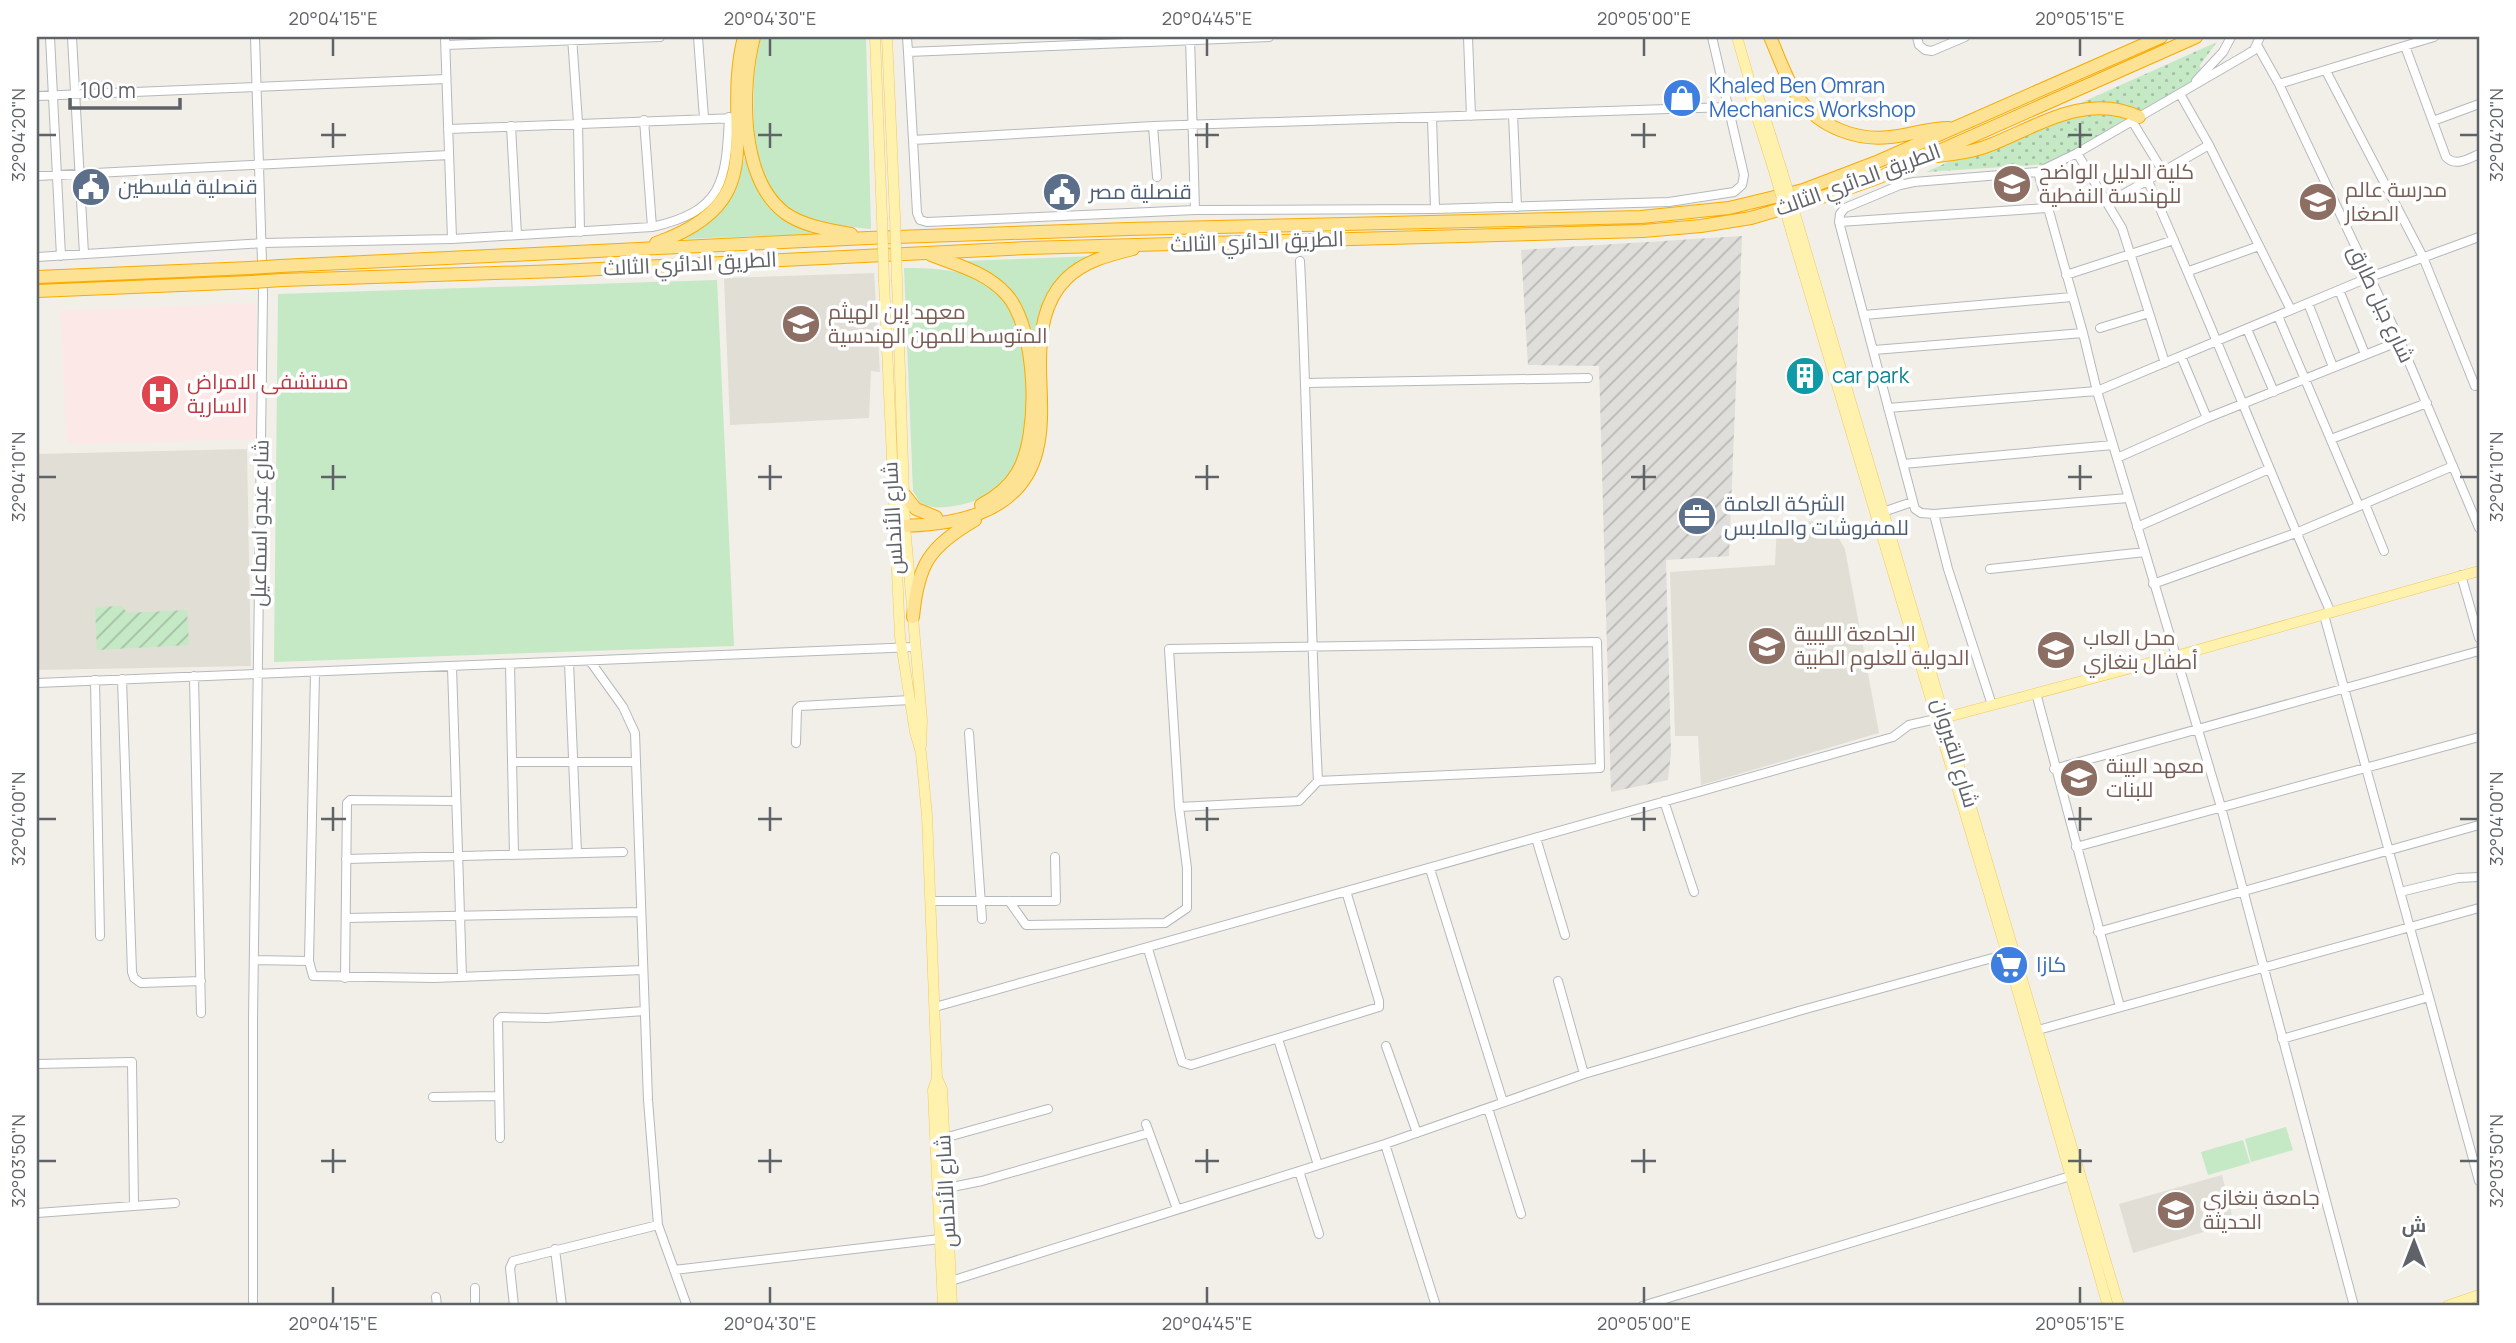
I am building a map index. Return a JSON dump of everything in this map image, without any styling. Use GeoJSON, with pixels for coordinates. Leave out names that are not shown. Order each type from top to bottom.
{"type":"FeatureCollection","features":[{"type":"Feature","properties":{"kind":"highway"},"geometry":{"type":"LineString","coordinates":[[641,248],[685,232],[715,211],[727,193],[735,173],[733,118],[744,37]]}},
{"type":"Feature","properties":{"kind":"highway"},"geometry":{"type":"LineString","coordinates":[[754,37],[748,70],[748,130],[755,170],[763,189],[787,214],[805,223],[868,238]]}},
{"type":"Feature","properties":{"kind":"highway"},"geometry":{"type":"LineString","coordinates":[[1770,37],[1798,97],[1830,126],[1872,138],[1893,137],[1925,129],[1956,128]]}},
{"type":"Feature","properties":{"kind":"highway","name":"الطريق الدائري الثالث"},"geometry":{"type":"LineString","coordinates":[[37,277],[868,238],[1674,215],[1729,208],[1803,190],[1879,161],[2161,37]]}},
{"type":"Feature","properties":{"kind":"highway","name":"الطريق الدائري الثالث"},"geometry":{"type":"LineString","coordinates":[[37,291],[1150,244],[1674,229],[1751,218],[1808,202],[1885,175],[2196,37]]}},
{"type":"Feature","properties":{"kind":"highway"},"geometry":{"type":"LineString","coordinates":[[1926,157],[1951,155],[1987,146],[2062,114],[2078,110],[2109,108],[2135,119]]}},
{"type":"Feature","properties":{"kind":"highway"},"geometry":{"type":"LineString","coordinates":[[913,617],[915,595],[926,562],[947,537],[999,505],[1025,479],[1037,449],[1040,429],[1040,347],[1043,324],[1054,294],[1065,279],[1083,266],[1103,257],[1150,244]]}},
{"type":"Feature","properties":{"kind":"highway"},"geometry":{"type":"LineString","coordinates":[[899,522],[958,513],[986,502],[1008,486],[1018,472],[1029,439],[1028,348],[1020,317],[1005,292],[984,275],[924,253]]}},
{"type":"Feature","properties":{"kind":"highway"},"geometry":{"type":"LineString","coordinates":[[904,494],[916,509],[936,517]]}},
{"type":"Feature","properties":{"kind":"highway"},"geometry":{"type":"LineString","coordinates":[[899,522],[961,519],[999,505]]}},
{"type":"Feature","properties":{"kind":"main road","name":"شارع الأندلس"},"geometry":{"type":"LineString","coordinates":[[875,37],[884,281],[899,522],[902,648],[921,753],[932,901],[937,1077],[933,1090],[943,1306]]}},
{"type":"Feature","properties":{"kind":"main road","name":"شارع الأندلس"},"geometry":{"type":"LineString","coordinates":[[887,37],[904,494],[899,522],[913,617],[923,730],[921,753]]}},
{"type":"Feature","properties":{"kind":"main road","name":"شارع القيروان"},"geometry":{"type":"LineString","coordinates":[[1737,37],[1750,82],[1749,92],[1778,173],[1883,512],[2007,954],[2075,1175],[2119,1306]]}},
{"type":"Feature","properties":{"kind":"main road","name":"شارع القيروان"},"geometry":{"type":"LineString","coordinates":[[1796,232],[1940,718],[2038,1030],[2108,1306]]}},
{"type":"Feature","properties":{"kind":"main road"},"geometry":{"type":"LineString","coordinates":[[1940,718],[2176,656],[2479,571]]}},
{"type":"Feature","properties":{"kind":"main road","name":"شارع الأندلس"},"geometry":{"type":"LineString","coordinates":[[937,1077],[942,1089],[952,1306]]}},
{"type":"Feature","properties":{"kind":"main road"},"geometry":{"type":"LineString","coordinates":[[2447,1306],[2479,1295]]}},
{"type":"Feature","properties":{"kind":"street"},"geometry":{"type":"LineString","coordinates":[[50,37],[61,256]]}},
{"type":"Feature","properties":{"kind":"street"},"geometry":{"type":"LineString","coordinates":[[72,37],[84,254]]}},
{"type":"Feature","properties":{"kind":"street","name":"شارع عبدو اسماعيل"},"geometry":{"type":"LineString","coordinates":[[253,1306],[254,960],[263,243],[254,37]]}},
{"type":"Feature","properties":{"kind":"street"},"geometry":{"type":"LineString","coordinates":[[452,239],[445,41],[660,37]]}},
{"type":"Feature","properties":{"kind":"street"},"geometry":{"type":"LineString","coordinates":[[698,37],[704,118]]}},
{"type":"Feature","properties":{"kind":"street"},"geometry":{"type":"LineString","coordinates":[[907,37],[918,213],[922,222],[1195,210],[1435,209],[1669,202],[1734,192],[1742,184],[1744,175],[1712,37]]}},
{"type":"Feature","properties":{"kind":"street"},"geometry":{"type":"LineString","coordinates":[[908,52],[1190,38],[1269,37]]}},
{"type":"Feature","properties":{"kind":"street"},"geometry":{"type":"LineString","coordinates":[[1468,37],[1471,116]]}},
{"type":"Feature","properties":{"kind":"street"},"geometry":{"type":"LineString","coordinates":[[1917,37],[1919,45],[1925,50],[1933,51],[1965,37]]}},
{"type":"Feature","properties":{"kind":"street"},"geometry":{"type":"LineString","coordinates":[[2192,86],[2222,52],[2231,37]]}},
{"type":"Feature","properties":{"kind":"street"},"geometry":{"type":"LineString","coordinates":[[2278,85],[2434,37]]}},
{"type":"Feature","properties":{"kind":"street"},"geometry":{"type":"LineString","coordinates":[[1190,38],[1195,210]]}},
{"type":"Feature","properties":{"kind":"street"},"geometry":{"type":"LineString","coordinates":[[573,39],[580,232]]}},
{"type":"Feature","properties":{"kind":"street"},"geometry":{"type":"LineString","coordinates":[[2128,498],[1934,514],[1918,511],[1912,502],[1839,222],[1840,214],[1845,208],[1907,183],[2038,173],[2246,55],[2258,41]]}},
{"type":"Feature","properties":{"kind":"street","name":"شارع جبل طارق"},"geometry":{"type":"LineString","coordinates":[[2258,41],[2400,341],[2479,528]]}},
{"type":"Feature","properties":{"kind":"street"},"geometry":{"type":"LineString","coordinates":[[2405,46],[2446,157],[2456,163],[2479,154]]}},
{"type":"Feature","properties":{"kind":"street"},"geometry":{"type":"LineString","coordinates":[[2326,71],[2423,257],[2475,386]]}},
{"type":"Feature","properties":{"kind":"street"},"geometry":{"type":"LineString","coordinates":[[37,96],[446,79]]}},
{"type":"Feature","properties":{"kind":"street"},"geometry":{"type":"LineString","coordinates":[[2180,94],[2209,145],[2291,310]]}},
{"type":"Feature","properties":{"kind":"street"},"geometry":{"type":"LineString","coordinates":[[2433,121],[2479,104]]}},
{"type":"Feature","properties":{"kind":"street"},"geometry":{"type":"LineString","coordinates":[[914,141],[1192,124],[1729,107]]}},
{"type":"Feature","properties":{"kind":"street"},"geometry":{"type":"LineString","coordinates":[[1513,114],[1517,207]]}},
{"type":"Feature","properties":{"kind":"street"},"geometry":{"type":"LineString","coordinates":[[37,257],[263,243],[452,239],[652,227],[688,216],[701,208],[715,193],[727,163],[733,118],[448,129]]}},
{"type":"Feature","properties":{"kind":"street"},"geometry":{"type":"LineString","coordinates":[[1432,118],[1435,209]]}},
{"type":"Feature","properties":{"kind":"street"},"geometry":{"type":"LineString","coordinates":[[2135,119],[2162,170]]}},
{"type":"Feature","properties":{"kind":"street"},"geometry":{"type":"LineString","coordinates":[[644,120],[652,227]]}},
{"type":"Feature","properties":{"kind":"street"},"geometry":{"type":"LineString","coordinates":[[511,126],[517,235]]}},
{"type":"Feature","properties":{"kind":"street"},"geometry":{"type":"LineString","coordinates":[[1153,126],[1157,177]]}},
{"type":"Feature","properties":{"kind":"street"},"geometry":{"type":"LineString","coordinates":[[2108,203],[2209,145]]}},
{"type":"Feature","properties":{"kind":"street"},"geometry":{"type":"LineString","coordinates":[[2077,153],[2122,228],[2165,363]]}},
{"type":"Feature","properties":{"kind":"street"},"geometry":{"type":"LineString","coordinates":[[37,176],[449,155]]}},
{"type":"Feature","properties":{"kind":"street"},"geometry":{"type":"LineString","coordinates":[[2038,173],[2097,391],[2221,807],[2354,1306]]}},
{"type":"Feature","properties":{"kind":"street"},"geometry":{"type":"LineString","coordinates":[[2147,179],[2189,271],[2328,614],[2366,769],[2479,1181]]}},
{"type":"Feature","properties":{"kind":"street"},"geometry":{"type":"LineString","coordinates":[[1839,222],[2047,208]]}},
{"type":"Feature","properties":{"kind":"street"},"geometry":{"type":"LineString","coordinates":[[1888,408],[2097,391],[2370,277],[2479,237]]}},
{"type":"Feature","properties":{"kind":"street"},"geometry":{"type":"LineString","coordinates":[[2066,275],[2132,256],[2174,240]]}},
{"type":"Feature","properties":{"kind":"street"},"geometry":{"type":"LineString","coordinates":[[2189,271],[2259,246]]}},
{"type":"Feature","properties":{"kind":"street"},"geometry":{"type":"LineString","coordinates":[[1179,807],[1299,802],[1318,781],[1311,647],[1306,383],[1300,261]]}},
{"type":"Feature","properties":{"kind":"street"},"geometry":{"type":"LineString","coordinates":[[2339,290],[2365,354]]}},
{"type":"Feature","properties":{"kind":"street"},"geometry":{"type":"LineString","coordinates":[[1864,315],[2072,297]]}},
{"type":"Feature","properties":{"kind":"street"},"geometry":{"type":"LineString","coordinates":[[2308,303],[2333,367]]}},
{"type":"Feature","properties":{"kind":"street"},"geometry":{"type":"LineString","coordinates":[[2100,328],[2149,313]]}},
{"type":"Feature","properties":{"kind":"street"},"geometry":{"type":"LineString","coordinates":[[2278,316],[2331,439],[2384,551]]}},
{"type":"Feature","properties":{"kind":"street"},"geometry":{"type":"LineString","coordinates":[[2247,329],[2274,392]]}},
{"type":"Feature","properties":{"kind":"street"},"geometry":{"type":"LineString","coordinates":[[1874,350],[2083,333]]}},
{"type":"Feature","properties":{"kind":"street"},"geometry":{"type":"LineString","coordinates":[[2117,458],[2207,418],[2400,341]]}},
{"type":"Feature","properties":{"kind":"street"},"geometry":{"type":"LineString","coordinates":[[2181,356],[2207,418]]}},
{"type":"Feature","properties":{"kind":"street"},"geometry":{"type":"LineString","coordinates":[[1306,383],[1588,378]]}},
{"type":"Feature","properties":{"kind":"street"},"geometry":{"type":"LineString","coordinates":[[2331,439],[2427,403]]}},
{"type":"Feature","properties":{"kind":"street"},"geometry":{"type":"LineString","coordinates":[[1903,464],[2113,446]]}},
{"type":"Feature","properties":{"kind":"street"},"geometry":{"type":"LineString","coordinates":[[2154,584],[2296,533],[2453,466]]}},
{"type":"Feature","properties":{"kind":"street"},"geometry":{"type":"LineString","coordinates":[[2137,527],[2269,470]]}},
{"type":"Feature","properties":{"kind":"street"},"geometry":{"type":"LineString","coordinates":[[1883,512],[1912,502]]}},
{"type":"Feature","properties":{"kind":"street"},"geometry":{"type":"LineString","coordinates":[[1934,514],[1948,569],[1992,705]]}},
{"type":"Feature","properties":{"kind":"street"},"geometry":{"type":"LineString","coordinates":[[1990,569],[2145,552]]}},
{"type":"Feature","properties":{"kind":"street"},"geometry":{"type":"LineString","coordinates":[[2461,575],[2479,638]]}},
{"type":"Feature","properties":{"kind":"street"},"geometry":{"type":"LineString","coordinates":[[1009,901],[1026,925],[1165,923],[1186,908],[1187,868],[1179,807],[1169,649],[1597,642],[1600,768],[1318,781]]}},
{"type":"Feature","properties":{"kind":"street"},"geometry":{"type":"LineString","coordinates":[[37,683],[915,647]]}},
{"type":"Feature","properties":{"kind":"street"},"geometry":{"type":"LineString","coordinates":[[2054,769],[2479,651]]}},
{"type":"Feature","properties":{"kind":"street"},"geometry":{"type":"LineString","coordinates":[[569,662],[577,853]]}},
{"type":"Feature","properties":{"kind":"street"},"geometry":{"type":"LineString","coordinates":[[590,662],[631,721],[635,733],[648,1100],[658,1225],[687,1306]]}},
{"type":"Feature","properties":{"kind":"street"},"geometry":{"type":"LineString","coordinates":[[510,664],[514,855]]}},
{"type":"Feature","properties":{"kind":"street"},"geometry":{"type":"LineString","coordinates":[[452,667],[462,977]]}},
{"type":"Feature","properties":{"kind":"street"},"geometry":{"type":"LineString","coordinates":[[314,672],[310,973],[316,978],[462,977],[643,970]]}},
{"type":"Feature","properties":{"kind":"street"},"geometry":{"type":"LineString","coordinates":[[194,676],[201,1013]]}},
{"type":"Feature","properties":{"kind":"street"},"geometry":{"type":"LineString","coordinates":[[122,679],[132,972],[138,981],[148,984],[201,981]]}},
{"type":"Feature","properties":{"kind":"street"},"geometry":{"type":"LineString","coordinates":[[95,680],[100,936]]}},
{"type":"Feature","properties":{"kind":"street"},"geometry":{"type":"LineString","coordinates":[[2036,693],[2054,769],[2120,1007]]}},
{"type":"Feature","properties":{"kind":"street"},"geometry":{"type":"LineString","coordinates":[[796,743],[797,709],[800,706],[910,700]]}},
{"type":"Feature","properties":{"kind":"street"},"geometry":{"type":"LineString","coordinates":[[936,1007],[1893,737],[1909,725],[1940,718]]}},
{"type":"Feature","properties":{"kind":"street"},"geometry":{"type":"LineString","coordinates":[[969,733],[982,919]]}},
{"type":"Feature","properties":{"kind":"street"},"geometry":{"type":"LineString","coordinates":[[2076,847],[2479,737]]}},
{"type":"Feature","properties":{"kind":"street"},"geometry":{"type":"LineString","coordinates":[[512,762],[636,762]]}},
{"type":"Feature","properties":{"kind":"street"},"geometry":{"type":"LineString","coordinates":[[345,978],[348,801],[456,801]]}},
{"type":"Feature","properties":{"kind":"street"},"geometry":{"type":"LineString","coordinates":[[1664,801],[1694,892]]}},
{"type":"Feature","properties":{"kind":"street"},"geometry":{"type":"LineString","coordinates":[[2098,932],[2479,825]]}},
{"type":"Feature","properties":{"kind":"street"},"geometry":{"type":"LineString","coordinates":[[1535,838],[1564,935]]}},
{"type":"Feature","properties":{"kind":"street"},"geometry":{"type":"LineString","coordinates":[[346,859],[623,852]]}},
{"type":"Feature","properties":{"kind":"street"},"geometry":{"type":"LineString","coordinates":[[932,901],[1056,901],[1055,857]]}},
{"type":"Feature","properties":{"kind":"street"},"geometry":{"type":"LineString","coordinates":[[1430,869],[1503,1102]]}},
{"type":"Feature","properties":{"kind":"street"},"geometry":{"type":"LineString","coordinates":[[2400,891],[2458,878],[2479,877]]}},
{"type":"Feature","properties":{"kind":"street"},"geometry":{"type":"LineString","coordinates":[[1148,949],[1184,1065],[1191,1065],[1379,1007],[1346,891]]}},
{"type":"Feature","properties":{"kind":"street"},"geometry":{"type":"LineString","coordinates":[[2038,1030],[2479,908]]}},
{"type":"Feature","properties":{"kind":"street"},"geometry":{"type":"LineString","coordinates":[[346,918],[641,912]]}},
{"type":"Feature","properties":{"kind":"street"},"geometry":{"type":"LineString","coordinates":[[951,1281],[1385,1144],[1584,1074],[2007,954]]}},
{"type":"Feature","properties":{"kind":"street"},"geometry":{"type":"LineString","coordinates":[[254,960],[309,961]]}},
{"type":"Feature","properties":{"kind":"street"},"geometry":{"type":"LineString","coordinates":[[1558,981],[1584,1074]]}},
{"type":"Feature","properties":{"kind":"street"},"geometry":{"type":"LineString","coordinates":[[2282,1039],[2429,996]]}},
{"type":"Feature","properties":{"kind":"street"},"geometry":{"type":"LineString","coordinates":[[500,1138],[497,1022],[501,1017],[547,1018],[644,1011]]}},
{"type":"Feature","properties":{"kind":"street"},"geometry":{"type":"LineString","coordinates":[[1278,1039],[1318,1165]]}},
{"type":"Feature","properties":{"kind":"street"},"geometry":{"type":"LineString","coordinates":[[1386,1046],[1417,1133]]}},
{"type":"Feature","properties":{"kind":"street"},"geometry":{"type":"LineString","coordinates":[[37,1064],[132,1062],[134,1205]]}},
{"type":"Feature","properties":{"kind":"street"},"geometry":{"type":"LineString","coordinates":[[433,1097],[498,1096]]}},
{"type":"Feature","properties":{"kind":"street"},"geometry":{"type":"LineString","coordinates":[[1488,1108],[1521,1214]]}},
{"type":"Feature","properties":{"kind":"street"},"geometry":{"type":"LineString","coordinates":[[944,1138],[1048,1109]]}},
{"type":"Feature","properties":{"kind":"street"},"geometry":{"type":"LineString","coordinates":[[947,1188],[982,1181],[1147,1128],[1177,1209]]}},
{"type":"Feature","properties":{"kind":"street"},"geometry":{"type":"LineString","coordinates":[[1385,1144],[1436,1306]]}},
{"type":"Feature","properties":{"kind":"street"},"geometry":{"type":"LineString","coordinates":[[1298,1171],[1319,1234]]}},
{"type":"Feature","properties":{"kind":"street"},"geometry":{"type":"LineString","coordinates":[[1642,1306],[1666,1303],[2075,1175]]}},
{"type":"Feature","properties":{"kind":"street"},"geometry":{"type":"LineString","coordinates":[[37,1213],[175,1203]]}},
{"type":"Feature","properties":{"kind":"street"},"geometry":{"type":"LineString","coordinates":[[514,1306],[511,1264],[555,1249],[658,1225]]}},
{"type":"Feature","properties":{"kind":"street"},"geometry":{"type":"LineString","coordinates":[[674,1270],[940,1238]]}},
{"type":"Feature","properties":{"kind":"street"},"geometry":{"type":"LineString","coordinates":[[555,1249],[562,1306]]}},
{"type":"Feature","properties":{"kind":"street"},"geometry":{"type":"LineString","coordinates":[[475,1289],[475,1306]]}},
{"type":"Feature","properties":{"kind":"shaded area"},"geometry":{"type":"Polygon","coordinates":[[[1742,236],[1729,556],[1666,560],[1671,753],[1668,780],[1611,792],[1599,366],[1528,365],[1521,250],[1742,236]]]}},
{"type":"Feature","properties":{"kind":"shaded area","name":"معهد إبن الهيثم المتوسط للمهن الهندسية"},"geometry":{"type":"Polygon","coordinates":[[[874,273],[880,372],[871,371],[869,418],[730,425],[724,278],[874,273]]]}},
{"type":"Feature","properties":{"kind":"shaded area","name":"مستشفى الامراض السارية"},"geometry":{"type":"Polygon","coordinates":[[[256,303],[256,439],[67,444],[60,311],[256,303]]]}},
{"type":"Feature","properties":{"kind":"shaded area"},"geometry":{"type":"Polygon","coordinates":[[[247,449],[251,666],[37,670],[37,454],[247,449]]]}},
{"type":"Feature","properties":{"kind":"shaded area","name":"الجامعة الليبية الدولية للعلوم الطبية"},"geometry":{"type":"Polygon","coordinates":[[[1829,521],[1845,549],[1879,733],[1701,785],[1698,736],[1675,736],[1670,572],[1775,565],[1777,522],[1829,521]]]}},
{"type":"Feature","properties":{"kind":"shaded area","name":"جامعة بنغازي الحديثة"},"geometry":{"type":"Polygon","coordinates":[[[2222,1175],[2234,1223],[2133,1253],[2119,1204],[2222,1175]]]}},
{"type":"Feature","properties":{"kind":"green space"},"geometry":{"type":"Polygon","coordinates":[[[761,37],[866,37],[871,229],[807,217],[788,207],[774,192],[764,173],[754,127],[753,103],[761,37]]]}},
{"type":"Feature","properties":{"kind":"green space"},"geometry":{"type":"Polygon","coordinates":[[[2217,42],[2200,65],[2202,76],[2049,164],[1926,172],[2217,42]]]}},
{"type":"Feature","properties":{"kind":"green space"},"geometry":{"type":"Polygon","coordinates":[[[745,156],[756,182],[785,220],[816,234],[683,239],[709,223],[725,206],[736,185],[745,156]]]}},
{"type":"Feature","properties":{"kind":"green space"},"geometry":{"type":"Polygon","coordinates":[[[1097,256],[1071,270],[1035,346],[1025,315],[1012,293],[994,276],[965,261],[1097,256]]]}},
{"type":"Feature","properties":{"kind":"green space"},"geometry":{"type":"Polygon","coordinates":[[[904,268],[950,271],[983,281],[997,291],[1005,302],[1020,332],[1027,399],[1021,451],[1012,471],[1002,483],[983,497],[956,506],[932,507],[921,504],[913,491],[904,268]]]}},
{"type":"Feature","properties":{"kind":"green space"},"geometry":{"type":"Polygon","coordinates":[[[717,280],[734,646],[274,662],[278,294],[717,280]]]}},
{"type":"Feature","properties":{"kind":"green space"},"geometry":{"type":"Polygon","coordinates":[[[122,606],[127,613],[187,610],[189,645],[97,650],[95,607],[122,606]]]}},
{"type":"Feature","properties":{"kind":"green space"},"geometry":{"type":"Polygon","coordinates":[[[2286,1127],[2293,1150],[2251,1162],[2245,1139],[2286,1127]]]}},
{"type":"Feature","properties":{"kind":"green space"},"geometry":{"type":"Polygon","coordinates":[[[2243,1140],[2250,1163],[2208,1175],[2201,1152],[2243,1140]]]}},
{"type":"Feature","properties":{"kind":"place","name":"Khaled Ben Omran Mechanics Workshop"},"geometry":{"type":"Point","coordinates":[1682,98]}},
{"type":"Feature","properties":{"kind":"place","name":"كلية الدليل الواضح للهندسة النفطية"},"geometry":{"type":"Point","coordinates":[2012,184]}},
{"type":"Feature","properties":{"kind":"place","name":"قنصلية فلسطين"},"geometry":{"type":"Point","coordinates":[91,187]}},
{"type":"Feature","properties":{"kind":"place","name":"قنصلية مصر"},"geometry":{"type":"Point","coordinates":[1062,192]}},
{"type":"Feature","properties":{"kind":"place","name":"مدرسة عالم الصغار"},"geometry":{"type":"Point","coordinates":[2318,202]}},
{"type":"Feature","properties":{"kind":"place","name":"معهد إبن الهيثم المتوسط للمهن الهندسية"},"geometry":{"type":"Point","coordinates":[801,324]}},
{"type":"Feature","properties":{"kind":"place","name":"car park"},"geometry":{"type":"Point","coordinates":[1805,376]}},
{"type":"Feature","properties":{"kind":"place","name":"مستشفى الامراض السارية"},"geometry":{"type":"Point","coordinates":[160,394]}},
{"type":"Feature","properties":{"kind":"place","name":"الشركة العامة للمفروشات والملابس"},"geometry":{"type":"Point","coordinates":[1697,516]}},
{"type":"Feature","properties":{"kind":"place","name":"الجامعة الليبية الدولية للعلوم الطبية"},"geometry":{"type":"Point","coordinates":[1767,646]}},
{"type":"Feature","properties":{"kind":"place","name":"محل العاب أطفال بنغازي"},"geometry":{"type":"Point","coordinates":[2056,650]}},
{"type":"Feature","properties":{"kind":"place","name":"معهد البينة للبنات"},"geometry":{"type":"Point","coordinates":[2079,778]}},
{"type":"Feature","properties":{"kind":"place","name":"كازا"},"geometry":{"type":"Point","coordinates":[2009,965]}},
{"type":"Feature","properties":{"kind":"place","name":"جامعة بنغازي الحديثة"},"geometry":{"type":"Point","coordinates":[2176,1210]}}]}
